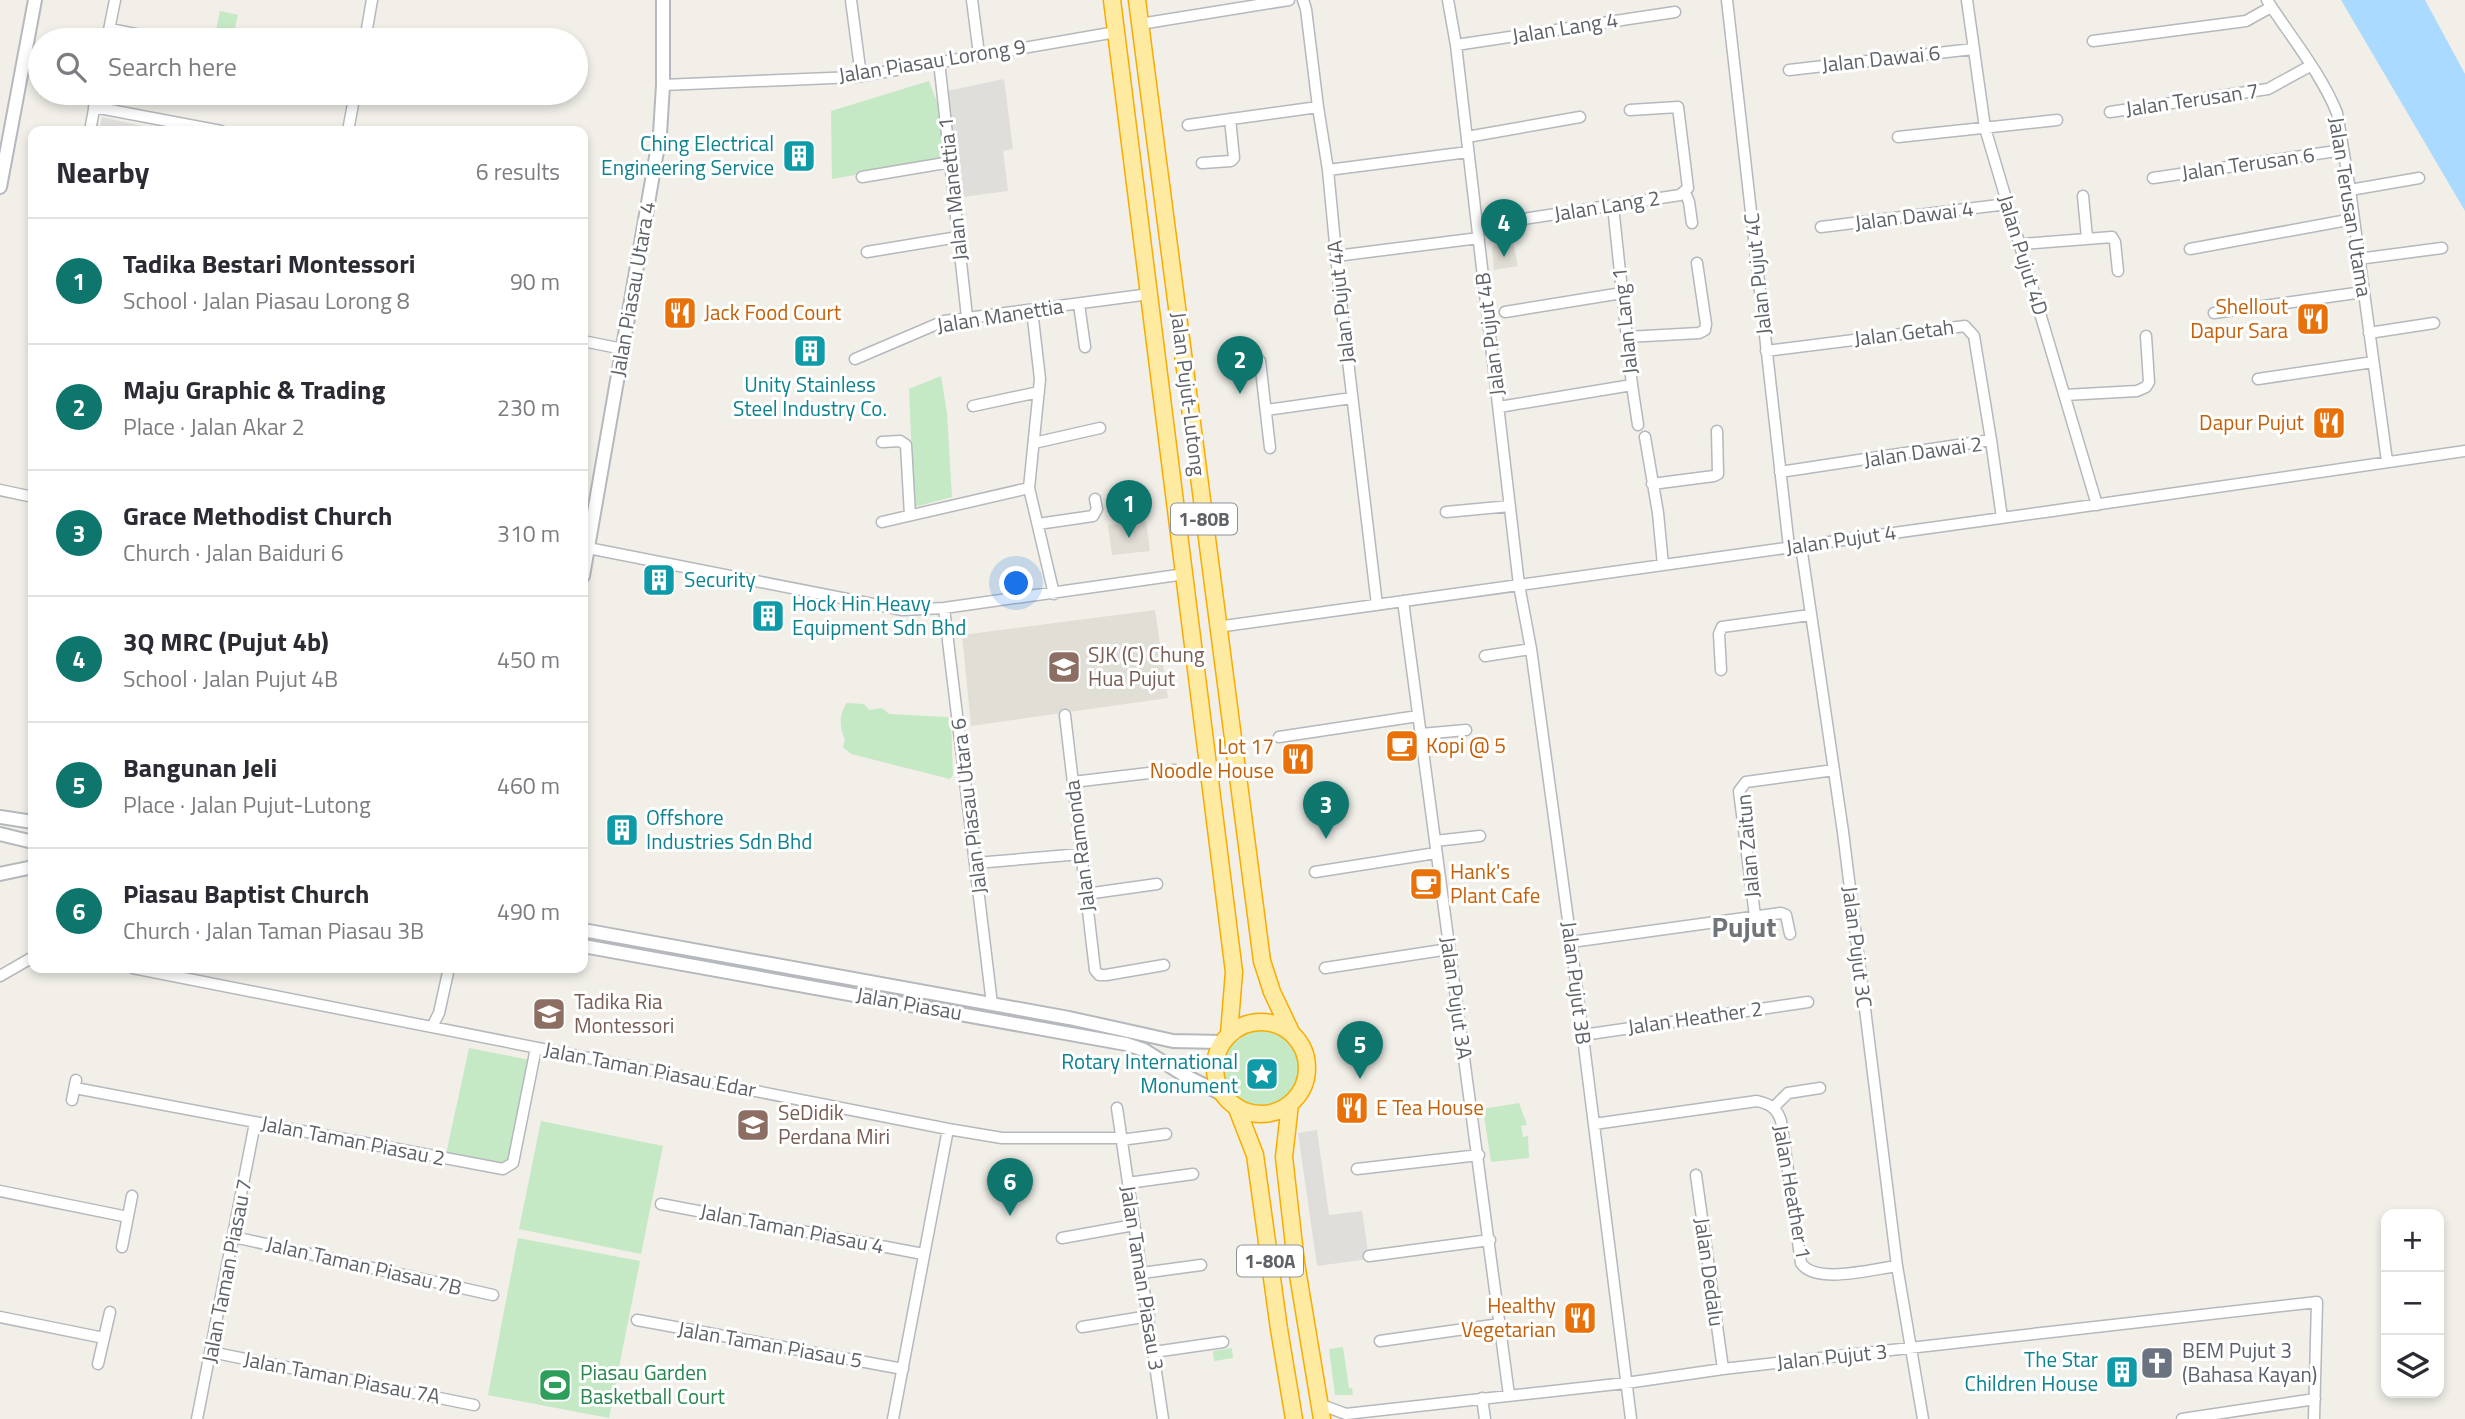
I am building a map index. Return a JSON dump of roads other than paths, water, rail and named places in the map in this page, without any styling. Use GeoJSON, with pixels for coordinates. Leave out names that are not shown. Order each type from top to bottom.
{"type":"FeatureCollection","features":[{"type":"Feature","properties":{"kind":"highway","name":"Jalan Pujut-Lutong"},"geometry":{"type":"LineString","coordinates":[[1112,0],[1234,972],[1226,1038]]}},
{"type":"Feature","properties":{"kind":"highway","name":"Jalan Pujut-Lutong"},"geometry":{"type":"LineString","coordinates":[[1137,0],[1262,961],[1272,992],[1291,1032]]}},
{"type":"Feature","properties":{"kind":"highway"},"geometry":{"type":"LineString","coordinates":[[1260,1021],[1276,1024],[1291,1032],[1301,1043],[1308,1071],[1298,1096],[1277,1111],[1263,1114],[1249,1112],[1230,1101],[1216,1078],[1216,1059],[1226,1038],[1243,1025],[1260,1021]]}},
{"type":"Feature","properties":{"kind":"highway","name":"1-80A"},"geometry":{"type":"LineString","coordinates":[[1230,1101],[1255,1155],[1294,1419]]}},
{"type":"Feature","properties":{"kind":"highway"},"geometry":{"type":"LineString","coordinates":[[1290,1104],[1284,1157],[1296,1263],[1320,1411]]}},
{"type":"Feature","properties":{"kind":"street"},"geometry":{"type":"LineString","coordinates":[[30,28],[35,0]]}},
{"type":"Feature","properties":{"kind":"street"},"geometry":{"type":"LineString","coordinates":[[109,28],[115,0]]}},
{"type":"Feature","properties":{"kind":"street"},"geometry":{"type":"LineString","coordinates":[[367,28],[372,0]]}},
{"type":"Feature","properties":{"kind":"street","name":"Jalan Piasau Utara 4"},"geometry":{"type":"LineString","coordinates":[[588,548],[660,134],[663,0]]}},
{"type":"Feature","properties":{"kind":"street"},"geometry":{"type":"LineString","coordinates":[[851,0],[860,76]]}},
{"type":"Feature","properties":{"kind":"street"},"geometry":{"type":"LineString","coordinates":[[972,0],[979,54]]}},
{"type":"Feature","properties":{"kind":"street"},"geometry":{"type":"LineString","coordinates":[[1215,0],[1217,12]]}},
{"type":"Feature","properties":{"kind":"street"},"geometry":{"type":"LineString","coordinates":[[1140,24],[1289,0]]}},
{"type":"Feature","properties":{"kind":"street","name":"Jalan Pujut 4A"},"geometry":{"type":"LineString","coordinates":[[1303,0],[1328,170],[1377,605]]}},
{"type":"Feature","properties":{"kind":"street","name":"Jalan Pujut 4B"},"geometry":{"type":"LineString","coordinates":[[1448,0],[1456,45],[1519,585]]}},
{"type":"Feature","properties":{"kind":"street","name":"Jalan Pujut 4C"},"geometry":{"type":"LineString","coordinates":[[1727,0],[1789,547]]}},
{"type":"Feature","properties":{"kind":"street","name":"Jalan Pujut 4D"},"geometry":{"type":"LineString","coordinates":[[1967,0],[1985,128],[2097,505]]}},
{"type":"Feature","properties":{"kind":"street"},"geometry":{"type":"LineString","coordinates":[[2093,41],[2246,21],[2269,4]]}},
{"type":"Feature","properties":{"kind":"street","name":"Jalan Terusan Utama"},"geometry":{"type":"LineString","coordinates":[[2269,4],[2332,102],[2339,125],[2387,461]]}},
{"type":"Feature","properties":{"kind":"street","name":"Jalan Lang 4"},"geometry":{"type":"LineString","coordinates":[[1456,45],[1675,12]]}},
{"type":"Feature","properties":{"kind":"street","name":"Jalan Piasau Lorong 9"},"geometry":{"type":"LineString","coordinates":[[663,85],[860,76],[1116,32]]}},
{"type":"Feature","properties":{"kind":"street"},"geometry":{"type":"LineString","coordinates":[[1,180],[28,37]]}},
{"type":"Feature","properties":{"kind":"street","name":"Jalan Dawai 6"},"geometry":{"type":"LineString","coordinates":[[1788,70],[1973,49]]}},
{"type":"Feature","properties":{"kind":"street","name":"Jalan Manettia 1"},"geometry":{"type":"LineString","coordinates":[[939,61],[967,317]]}},
{"type":"Feature","properties":{"kind":"street","name":"Jalan Terusan 7"},"geometry":{"type":"LineString","coordinates":[[2110,112],[2268,89],[2310,66]]}},
{"type":"Feature","properties":{"kind":"street"},"geometry":{"type":"LineString","coordinates":[[349,126],[353,105]]}},
{"type":"Feature","properties":{"kind":"street"},"geometry":{"type":"LineString","coordinates":[[91,126],[94,107],[195,126]]}},
{"type":"Feature","properties":{"kind":"street"},"geometry":{"type":"LineString","coordinates":[[1188,125],[1318,107]]}},
{"type":"Feature","properties":{"kind":"street","name":"Jalan Lang 2"},"geometry":{"type":"LineString","coordinates":[[1477,226],[1613,206],[1685,192],[1688,188],[1678,107],[1630,110]]}},
{"type":"Feature","properties":{"kind":"street"},"geometry":{"type":"LineString","coordinates":[[1466,137],[1580,117]]}},
{"type":"Feature","properties":{"kind":"street"},"geometry":{"type":"LineString","coordinates":[[1202,163],[1231,161],[1234,158],[1230,119]]}},
{"type":"Feature","properties":{"kind":"street"},"geometry":{"type":"LineString","coordinates":[[1898,137],[2057,120]]}},
{"type":"Feature","properties":{"kind":"street","name":"Jalan Terusan 6"},"geometry":{"type":"LineString","coordinates":[[2153,178],[2343,150]]}},
{"type":"Feature","properties":{"kind":"street"},"geometry":{"type":"LineString","coordinates":[[1328,170],[1468,152]]}},
{"type":"Feature","properties":{"kind":"street"},"geometry":{"type":"LineString","coordinates":[[862,177],[951,162]]}},
{"type":"Feature","properties":{"kind":"street"},"geometry":{"type":"LineString","coordinates":[[2350,190],[2419,178]]}},
{"type":"Feature","properties":{"kind":"street"},"geometry":{"type":"LineString","coordinates":[[1685,192],[1692,223]]}},
{"type":"Feature","properties":{"kind":"street"},"geometry":{"type":"LineString","coordinates":[[2083,196],[2087,238]]}},
{"type":"Feature","properties":{"kind":"street","name":"Jalan Dawai 4"},"geometry":{"type":"LineString","coordinates":[[1821,227],[2007,204]]}},
{"type":"Feature","properties":{"kind":"street","name":"Jalan Lang 1"},"geometry":{"type":"LineString","coordinates":[[1499,407],[1632,385],[1613,206]]}},
{"type":"Feature","properties":{"kind":"street"},"geometry":{"type":"LineString","coordinates":[[2190,249],[2353,219]]}},
{"type":"Feature","properties":{"kind":"street"},"geometry":{"type":"LineString","coordinates":[[867,252],[958,237]]}},
{"type":"Feature","properties":{"kind":"street"},"geometry":{"type":"LineString","coordinates":[[2021,244],[2112,237],[2118,271]]}},
{"type":"Feature","properties":{"kind":"street"},"geometry":{"type":"LineString","coordinates":[[1336,256],[1479,238]]}},
{"type":"Feature","properties":{"kind":"street"},"geometry":{"type":"LineString","coordinates":[[2358,259],[2442,248]]}},
{"type":"Feature","properties":{"kind":"street"},"geometry":{"type":"LineString","coordinates":[[1627,337],[1699,333],[1704,330],[1706,324],[1697,263]]}},
{"type":"Feature","properties":{"kind":"street"},"geometry":{"type":"LineString","coordinates":[[2214,313],[2363,292]]}},
{"type":"Feature","properties":{"kind":"street"},"geometry":{"type":"LineString","coordinates":[[1505,313],[1622,293]]}},
{"type":"Feature","properties":{"kind":"street","name":"Jalan Manettia"},"geometry":{"type":"LineString","coordinates":[[855,359],[944,321],[1150,294]]}},
{"type":"Feature","properties":{"kind":"street"},"geometry":{"type":"LineString","coordinates":[[1079,304],[1085,347]]}},
{"type":"Feature","properties":{"kind":"street"},"geometry":{"type":"LineString","coordinates":[[1032,310],[1040,379],[1029,488],[1054,594]]}},
{"type":"Feature","properties":{"kind":"street"},"geometry":{"type":"LineString","coordinates":[[2370,333],[2434,323]]}},
{"type":"Feature","properties":{"kind":"street","name":"Jalan Getah"},"geometry":{"type":"LineString","coordinates":[[1766,351],[1965,326],[1974,336],[1991,440]]}},
{"type":"Feature","properties":{"kind":"street"},"geometry":{"type":"LineString","coordinates":[[2064,395],[2137,391],[2146,387],[2149,382],[2146,336]]}},
{"type":"Feature","properties":{"kind":"street"},"geometry":{"type":"LineString","coordinates":[[588,342],[623,349]]}},
{"type":"Feature","properties":{"kind":"street"},"geometry":{"type":"LineString","coordinates":[[1260,360],[1270,448]]}},
{"type":"Feature","properties":{"kind":"street"},"geometry":{"type":"LineString","coordinates":[[2258,379],[2373,362]]}},
{"type":"Feature","properties":{"kind":"street"},"geometry":{"type":"LineString","coordinates":[[1632,385],[1638,425]]}},
{"type":"Feature","properties":{"kind":"street"},"geometry":{"type":"LineString","coordinates":[[973,406],[1039,392]]}},
{"type":"Feature","properties":{"kind":"street"},"geometry":{"type":"LineString","coordinates":[[1266,410],[1352,398]]}},
{"type":"Feature","properties":{"kind":"street"},"geometry":{"type":"LineString","coordinates":[[1034,443],[1100,428]]}},
{"type":"Feature","properties":{"kind":"street"},"geometry":{"type":"LineString","coordinates":[[1652,484],[1718,474],[1717,431]]}},
{"type":"Feature","properties":{"kind":"street"},"geometry":{"type":"LineString","coordinates":[[1644,437],[1663,565]]}},
{"type":"Feature","properties":{"kind":"street","name":"Jalan Dawai 2"},"geometry":{"type":"LineString","coordinates":[[1780,472],[1991,440],[2003,517]]}},
{"type":"Feature","properties":{"kind":"street"},"geometry":{"type":"LineString","coordinates":[[882,442],[901,441],[906,445],[910,515]]}},
{"type":"Feature","properties":{"kind":"street","name":"Jalan Pujut 4"},"geometry":{"type":"LineString","coordinates":[[1217,627],[2465,451]]}},
{"type":"Feature","properties":{"kind":"street"},"geometry":{"type":"LineString","coordinates":[[882,522],[1029,488]]}},
{"type":"Feature","properties":{"kind":"street"},"geometry":{"type":"LineString","coordinates":[[0,490],[28,495]]}},
{"type":"Feature","properties":{"kind":"street"},"geometry":{"type":"LineString","coordinates":[[1038,524],[1093,516],[1097,509],[1096,499]]}},
{"type":"Feature","properties":{"kind":"street"},"geometry":{"type":"LineString","coordinates":[[1447,512],[1510,506]]}},
{"type":"Feature","properties":{"kind":"street","name":"Jalan Pujut 3C"},"geometry":{"type":"LineString","coordinates":[[1801,546],[1834,770],[1897,1266],[1923,1419]]}},
{"type":"Feature","properties":{"kind":"street"},"geometry":{"type":"LineString","coordinates":[[588,548],[903,610],[944,608],[1185,575]]}},
{"type":"Feature","properties":{"kind":"street","name":"Jalan Pujut 3B"},"geometry":{"type":"LineString","coordinates":[[1519,585],[1531,649],[1571,942],[1631,1419]]}},
{"type":"Feature","properties":{"kind":"street","name":"Jalan Pujut 3A"},"geometry":{"type":"LineString","coordinates":[[1403,601],[1509,1395]]}},
{"type":"Feature","properties":{"kind":"street","name":"Jalan Piasau Utara 6"},"geometry":{"type":"LineString","coordinates":[[944,608],[992,1004]]}},
{"type":"Feature","properties":{"kind":"street"},"geometry":{"type":"LineString","coordinates":[[1721,670],[1719,634],[1722,627],[1810,615]]}},
{"type":"Feature","properties":{"kind":"street"},"geometry":{"type":"LineString","coordinates":[[1485,656],[1531,649]]}},
{"type":"Feature","properties":{"kind":"street","name":"Jalan Ramonda"},"geometry":{"type":"LineString","coordinates":[[1065,715],[1095,970],[1099,975],[1164,965]]}},
{"type":"Feature","properties":{"kind":"street"},"geometry":{"type":"LineString","coordinates":[[1279,737],[1418,716]]}},
{"type":"Feature","properties":{"kind":"street"},"geometry":{"type":"LineString","coordinates":[[1420,734],[1466,730]]}},
{"type":"Feature","properties":{"kind":"street"},"geometry":{"type":"LineString","coordinates":[[1073,782],[1174,770]]}},
{"type":"Feature","properties":{"kind":"street","name":"Jalan Zaitun"},"geometry":{"type":"LineString","coordinates":[[1755,916],[1739,791],[1741,786],[1746,782],[1834,770]]}},
{"type":"Feature","properties":{"kind":"street"},"geometry":{"type":"LineString","coordinates":[[0,817],[28,821]]}},
{"type":"Feature","properties":{"kind":"street"},"geometry":{"type":"LineString","coordinates":[[0,834],[28,841]]}},
{"type":"Feature","properties":{"kind":"street"},"geometry":{"type":"LineString","coordinates":[[1434,841],[1479,836]]}},
{"type":"Feature","properties":{"kind":"street"},"geometry":{"type":"LineString","coordinates":[[1315,872],[1436,853]]}},
{"type":"Feature","properties":{"kind":"street"},"geometry":{"type":"LineString","coordinates":[[976,863],[1081,854]]}},
{"type":"Feature","properties":{"kind":"street"},"geometry":{"type":"LineString","coordinates":[[0,874],[28,868]]}},
{"type":"Feature","properties":{"kind":"street"},"geometry":{"type":"LineString","coordinates":[[1086,894],[1157,884]]}},
{"type":"Feature","properties":{"kind":"street","name":"Jalan Zaitun"},"geometry":{"type":"LineString","coordinates":[[1571,942],[1781,913],[1786,915],[1790,934]]}},
{"type":"Feature","properties":{"kind":"street","name":"Jalan Piasau"},"geometry":{"type":"LineString","coordinates":[[588,931],[992,1004],[1173,1041],[1226,1038]]}},
{"type":"Feature","properties":{"kind":"street","name":"Jalan Piasau"},"geometry":{"type":"LineString","coordinates":[[588,947],[1126,1044],[1144,1050],[1230,1101]]}},
{"type":"Feature","properties":{"kind":"street"},"geometry":{"type":"LineString","coordinates":[[1325,968],[1449,949]]}},
{"type":"Feature","properties":{"kind":"street"},"geometry":{"type":"LineString","coordinates":[[0,976],[28,960]]}},
{"type":"Feature","properties":{"kind":"street"},"geometry":{"type":"LineString","coordinates":[[778,981],[780,967]]}},
{"type":"Feature","properties":{"kind":"street","name":"Jalan Taman Piasau Edar"},"geometry":{"type":"LineString","coordinates":[[158,973],[948,1129]]}},
{"type":"Feature","properties":{"kind":"street"},"geometry":{"type":"LineString","coordinates":[[432,1027],[439,1013],[448,973]]}},
{"type":"Feature","properties":{"kind":"street","name":"Jalan Heather 2"},"geometry":{"type":"LineString","coordinates":[[1583,1035],[1808,1002]]}},
{"type":"Feature","properties":{"kind":"street","name":"Jalan Taman Piasau 2"},"geometry":{"type":"LineString","coordinates":[[72,1100],[76,1084],[256,1123],[503,1169],[513,1163],[536,1048]]}},
{"type":"Feature","properties":{"kind":"street","name":"Jalan Heather 1"},"geometry":{"type":"LineString","coordinates":[[1774,1107],[1788,1093],[1820,1088]]}},
{"type":"Feature","properties":{"kind":"street","name":"Jalan Heather 1"},"geometry":{"type":"LineString","coordinates":[[1594,1124],[1757,1101],[1774,1107],[1782,1121],[1801,1263],[1805,1268],[1822,1276],[1897,1266]]}},
{"type":"Feature","properties":{"kind":"street","name":"Jalan Taman Piasau 3"},"geometry":{"type":"LineString","coordinates":[[1116,1108],[1163,1419]]}},
{"type":"Feature","properties":{"kind":"street","name":"Jalan Taman Piasau 7"},"geometry":{"type":"LineString","coordinates":[[197,1419],[256,1123]]}},
{"type":"Feature","properties":{"kind":"street"},"geometry":{"type":"LineString","coordinates":[[893,1419],[948,1129],[1002,1138],[1121,1139],[1166,1134]]}},
{"type":"Feature","properties":{"kind":"street"},"geometry":{"type":"LineString","coordinates":[[1357,1169],[1479,1155]]}},
{"type":"Feature","properties":{"kind":"street"},"geometry":{"type":"LineString","coordinates":[[1128,1183],[1193,1174]]}},
{"type":"Feature","properties":{"kind":"street","name":"Jalan Dedalu"},"geometry":{"type":"LineString","coordinates":[[1696,1175],[1723,1369]]}},
{"type":"Feature","properties":{"kind":"street"},"geometry":{"type":"LineString","coordinates":[[0,1191],[128,1217]]}},
{"type":"Feature","properties":{"kind":"street"},"geometry":{"type":"LineString","coordinates":[[122,1247],[132,1196]]}},
{"type":"Feature","properties":{"kind":"street","name":"Jalan Taman Piasau 4"},"geometry":{"type":"LineString","coordinates":[[661,1204],[923,1254]]}},
{"type":"Feature","properties":{"kind":"street"},"geometry":{"type":"LineString","coordinates":[[1062,1238],[1134,1225]]}},
{"type":"Feature","properties":{"kind":"street","name":"Jalan Taman Piasau 7B"},"geometry":{"type":"LineString","coordinates":[[234,1237],[494,1295]]}},
{"type":"Feature","properties":{"kind":"street"},"geometry":{"type":"LineString","coordinates":[[1369,1256],[1490,1240]]}},
{"type":"Feature","properties":{"kind":"street"},"geometry":{"type":"LineString","coordinates":[[1142,1273],[1201,1265]]}},
{"type":"Feature","properties":{"kind":"street","name":"Jalan Pujut 3"},"geometry":{"type":"LineString","coordinates":[[1320,1411],[1343,1417],[1396,1414],[1482,1398],[2317,1301],[2315,1399]]}},
{"type":"Feature","properties":{"kind":"street"},"geometry":{"type":"LineString","coordinates":[[98,1364],[110,1312]]}},
{"type":"Feature","properties":{"kind":"street"},"geometry":{"type":"LineString","coordinates":[[1082,1327],[1149,1316]]}},
{"type":"Feature","properties":{"kind":"street"},"geometry":{"type":"LineString","coordinates":[[0,1317],[104,1338]]}},
{"type":"Feature","properties":{"kind":"street","name":"Jalan Taman Piasau 5"},"geometry":{"type":"LineString","coordinates":[[637,1320],[903,1369]]}},
{"type":"Feature","properties":{"kind":"street"},"geometry":{"type":"LineString","coordinates":[[1380,1341],[1500,1324]]}},
{"type":"Feature","properties":{"kind":"street"},"geometry":{"type":"LineString","coordinates":[[1154,1352],[1223,1342]]}},
{"type":"Feature","properties":{"kind":"street","name":"Jalan Taman Piasau 7A"},"geometry":{"type":"LineString","coordinates":[[211,1352],[474,1405]]}},
{"type":"Feature","properties":{"kind":"street"},"geometry":{"type":"LineString","coordinates":[[1482,1398],[1485,1419]]}},
{"type":"Feature","properties":{"kind":"street"},"geometry":{"type":"LineString","coordinates":[[2182,1419],[2315,1399],[2314,1419]]}},
{"type":"Feature","properties":{"kind":"water"},"geometry":{"type":"Polygon","coordinates":[[[2341,0],[2425,0],[2465,74],[2465,211],[2341,0]]]}},
{"type":"Feature","properties":{"kind":"place","name":"Ching Electrical Engineering Service"},"geometry":{"type":"Point","coordinates":[799,156]}},
{"type":"Feature","properties":{"kind":"place","name":"3Q MRC (Pujut 4b)"},"geometry":{"type":"Point","coordinates":[1504,257]}},
{"type":"Feature","properties":{"kind":"place","name":"Jack Food Court"},"geometry":{"type":"Point","coordinates":[680,313]}},
{"type":"Feature","properties":{"kind":"place","name":"Shellout Dapur Sara"},"geometry":{"type":"Point","coordinates":[2313,319]}},
{"type":"Feature","properties":{"kind":"place","name":"Unity Stainless Steel Industry Co."},"geometry":{"type":"Point","coordinates":[810,351]}},
{"type":"Feature","properties":{"kind":"place","name":"Maju Graphic & Trading"},"geometry":{"type":"Point","coordinates":[1240,394]}},
{"type":"Feature","properties":{"kind":"place","name":"Dapur Pujut"},"geometry":{"type":"Point","coordinates":[2329,423]}},
{"type":"Feature","properties":{"kind":"place","name":"Tadika Bestari Montessori"},"geometry":{"type":"Point","coordinates":[1129,538]}},
{"type":"Feature","properties":{"kind":"place","name":"Security"},"geometry":{"type":"Point","coordinates":[659,580]}},
{"type":"Feature","properties":{"kind":"place","name":"Hock Hin Heavy Equipment Sdn Bhd"},"geometry":{"type":"Point","coordinates":[768,616]}},
{"type":"Feature","properties":{"kind":"place","name":"SJK (C) Chung Hua Pujut"},"geometry":{"type":"Point","coordinates":[1064,667]}},
{"type":"Feature","properties":{"kind":"place","name":"Kopi @ 5"},"geometry":{"type":"Point","coordinates":[1402,746]}},
{"type":"Feature","properties":{"kind":"place","name":"Lot 17 Noodle House"},"geometry":{"type":"Point","coordinates":[1298,759]}},
{"type":"Feature","properties":{"kind":"place","name":"Offshore Industries Sdn Bhd"},"geometry":{"type":"Point","coordinates":[622,830]}},
{"type":"Feature","properties":{"kind":"place","name":"Grace Methodist Church"},"geometry":{"type":"Point","coordinates":[1326,839]}},
{"type":"Feature","properties":{"kind":"place","name":"Hank's Plant Cafe"},"geometry":{"type":"Point","coordinates":[1426,884]}},
{"type":"Feature","properties":{"kind":"place","name":"Tadika Ria Montessori"},"geometry":{"type":"Point","coordinates":[549,1014]}},
{"type":"Feature","properties":{"kind":"place","name":"Rotary International Monument"},"geometry":{"type":"Point","coordinates":[1262,1074]}},
{"type":"Feature","properties":{"kind":"place","name":"Bangunan Jeli"},"geometry":{"type":"Point","coordinates":[1360,1079]}},
{"type":"Feature","properties":{"kind":"place","name":"E Tea House"},"geometry":{"type":"Point","coordinates":[1352,1108]}},
{"type":"Feature","properties":{"kind":"place","name":"SeDidik Perdana Miri"},"geometry":{"type":"Point","coordinates":[753,1125]}},
{"type":"Feature","properties":{"kind":"place","name":"Piasau Baptist Church"},"geometry":{"type":"Point","coordinates":[1010,1216]}},
{"type":"Feature","properties":{"kind":"place","name":"Healthy Vegetarian"},"geometry":{"type":"Point","coordinates":[1580,1318]}},
{"type":"Feature","properties":{"kind":"place","name":"BEM Pujut 3 (Bahasa Kayan)"},"geometry":{"type":"Point","coordinates":[2157,1363]}},
{"type":"Feature","properties":{"kind":"place","name":"The Star Children House"},"geometry":{"type":"Point","coordinates":[2122,1372]}},
{"type":"Feature","properties":{"kind":"place","name":"Piasau Garden Basketball Court"},"geometry":{"type":"Point","coordinates":[555,1385]}},
{"type":"Feature","properties":{"kind":"district","name":"Pujut"},"geometry":{"type":"Point","coordinates":[1744,927]}}]}
